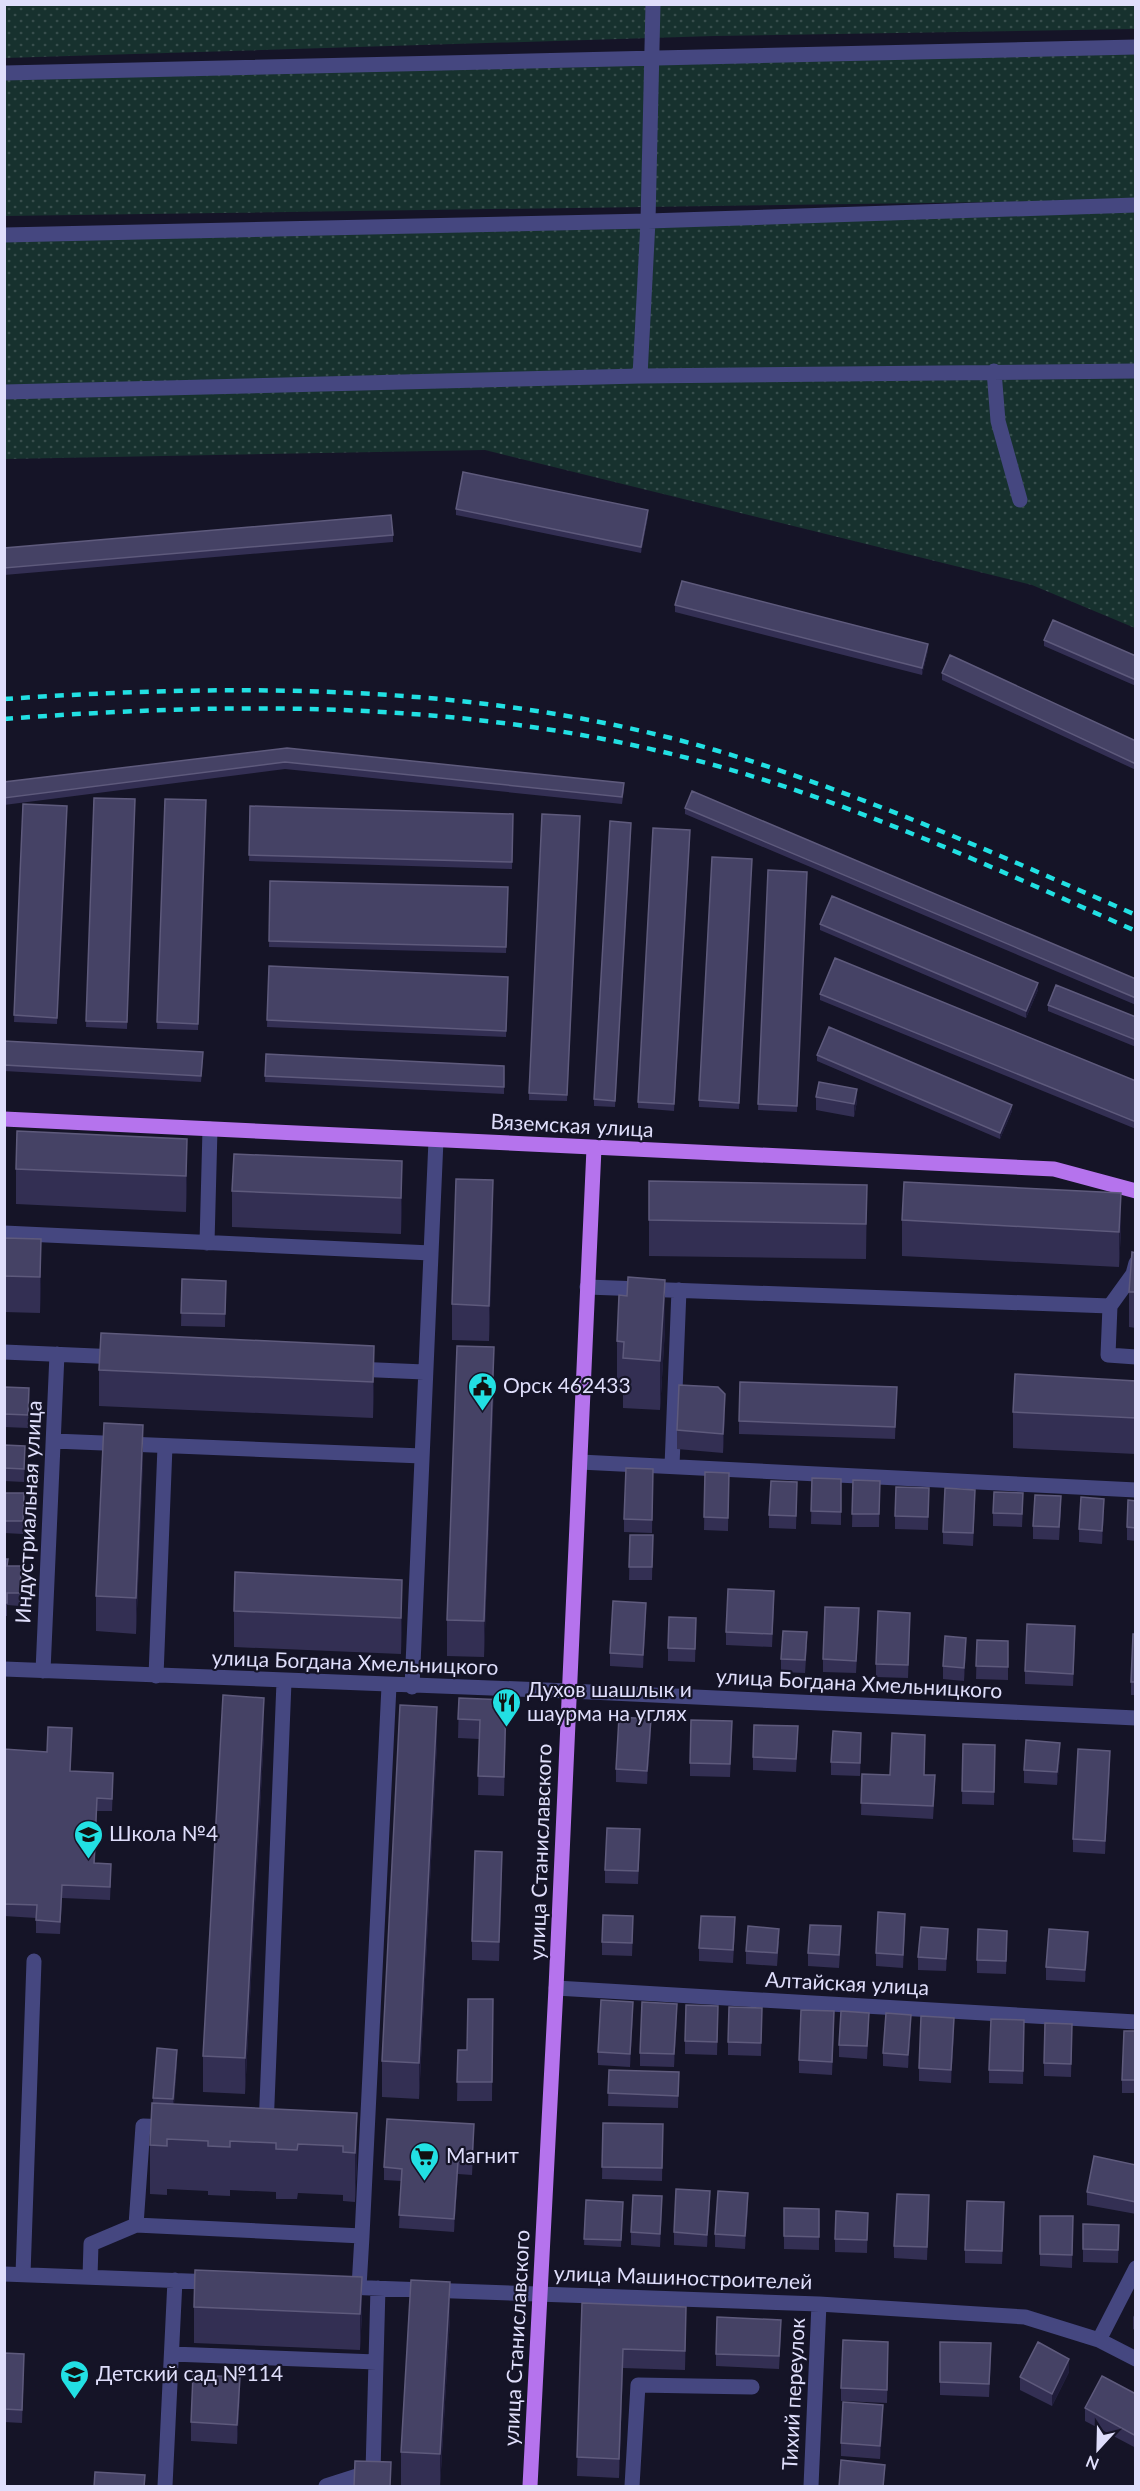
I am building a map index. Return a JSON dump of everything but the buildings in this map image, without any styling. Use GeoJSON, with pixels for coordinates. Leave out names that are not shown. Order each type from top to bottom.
{"type":"FeatureCollection","features":[{"type":"Feature","properties":{"kind":"main road","name":"Вяземская улица"},"geometry":{"type":"LineString","coordinates":[[4,1119],[1054,1169],[1136,1191]]}},
{"type":"Feature","properties":{"kind":"main road","name":"улица Станиславского"},"geometry":{"type":"LineString","coordinates":[[530,2487],[556,1988],[594,1148]]}},
{"type":"Feature","properties":{"kind":"street"},"geometry":{"type":"LineString","coordinates":[[640,376],[648,221],[653,4]]}},
{"type":"Feature","properties":{"kind":"street"},"geometry":{"type":"LineString","coordinates":[[4,73],[1136,47]]}},
{"type":"Feature","properties":{"kind":"street"},"geometry":{"type":"LineString","coordinates":[[4,235],[648,221],[1136,205]]}},
{"type":"Feature","properties":{"kind":"street"},"geometry":{"type":"LineString","coordinates":[[994,371],[998,421],[1020,500]]}},
{"type":"Feature","properties":{"kind":"street"},"geometry":{"type":"LineString","coordinates":[[4,392],[640,376],[1136,371]]}},
{"type":"Feature","properties":{"kind":"street"},"geometry":{"type":"LineString","coordinates":[[207,1243],[210,1129]]}},
{"type":"Feature","properties":{"kind":"street"},"geometry":{"type":"LineString","coordinates":[[412,1687],[424,1372],[436,1140]]}},
{"type":"Feature","properties":{"kind":"street"},"geometry":{"type":"LineString","coordinates":[[4,1233],[431,1253]]}},
{"type":"Feature","properties":{"kind":"street"},"geometry":{"type":"LineString","coordinates":[[1136,1263],[1133,1274],[1110,1306],[1108,1354],[1136,1356]]}},
{"type":"Feature","properties":{"kind":"street"},"geometry":{"type":"LineString","coordinates":[[588,1287],[1110,1306]]}},
{"type":"Feature","properties":{"kind":"street"},"geometry":{"type":"LineString","coordinates":[[672,1466],[679,1290]]}},
{"type":"Feature","properties":{"kind":"street"},"geometry":{"type":"LineString","coordinates":[[4,1352],[128,1358]]}},
{"type":"Feature","properties":{"kind":"street","name":"Индустриальная улица"},"geometry":{"type":"LineString","coordinates":[[43,1671],[57,1354]]}},
{"type":"Feature","properties":{"kind":"street"},"geometry":{"type":"LineString","coordinates":[[341,1368],[424,1372]]}},
{"type":"Feature","properties":{"kind":"street"},"geometry":{"type":"LineString","coordinates":[[54,1441],[422,1456]]}},
{"type":"Feature","properties":{"kind":"street"},"geometry":{"type":"LineString","coordinates":[[156,1676],[165,1446]]}},
{"type":"Feature","properties":{"kind":"street"},"geometry":{"type":"LineString","coordinates":[[579,1462],[1136,1490]]}},
{"type":"Feature","properties":{"kind":"street","name":"улица Богдана Хмельницкого"},"geometry":{"type":"LineString","coordinates":[[4,1669],[412,1687],[569,1691],[1136,1718]]}},
{"type":"Feature","properties":{"kind":"street"},"geometry":{"type":"LineString","coordinates":[[266,2131],[284,1682]]}},
{"type":"Feature","properties":{"kind":"street"},"geometry":{"type":"LineString","coordinates":[[359,2287],[362,2236],[361,2135],[389,1686]]}},
{"type":"Feature","properties":{"kind":"street"},"geometry":{"type":"LineString","coordinates":[[23,2274],[34,1961]]}},
{"type":"Feature","properties":{"kind":"street","name":"Алтайская улица"},"geometry":{"type":"LineString","coordinates":[[556,1988],[1136,2022]]}},
{"type":"Feature","properties":{"kind":"street"},"geometry":{"type":"LineString","coordinates":[[136,2225],[142,2126],[188,2128]]}},
{"type":"Feature","properties":{"kind":"street"},"geometry":{"type":"LineString","coordinates":[[90,2277],[91,2244],[136,2225],[362,2236]]}},
{"type":"Feature","properties":{"kind":"street"},"geometry":{"type":"LineString","coordinates":[[1099,2340],[1136,2268]]}},
{"type":"Feature","properties":{"kind":"street"},"geometry":{"type":"LineString","coordinates":[[4,2274],[233,2283]]}},
{"type":"Feature","properties":{"kind":"street"},"geometry":{"type":"LineString","coordinates":[[165,2487],[175,2280]]}},
{"type":"Feature","properties":{"kind":"street","name":"улица Машиностроителей"},"geometry":{"type":"LineString","coordinates":[[325,2286],[819,2304],[1025,2318],[1099,2340],[1136,2359]]}},
{"type":"Feature","properties":{"kind":"street"},"geometry":{"type":"LineString","coordinates":[[326,2487],[373,2471],[378,2288]]}},
{"type":"Feature","properties":{"kind":"street","name":"Тихий переулок"},"geometry":{"type":"LineString","coordinates":[[811,2487],[819,2304]]}},
{"type":"Feature","properties":{"kind":"street"},"geometry":{"type":"LineString","coordinates":[[172,2354],[376,2362]]}},
{"type":"Feature","properties":{"kind":"street"},"geometry":{"type":"LineString","coordinates":[[632,2487],[638,2385],[753,2387]]}},
{"type":"Feature","properties":{"kind":"green space"},"geometry":{"type":"Polygon","coordinates":[[[1135,4],[1136,29],[714,36],[5,58],[4,5],[1135,4]]]}},
{"type":"Feature","properties":{"kind":"green space"},"geometry":{"type":"Polygon","coordinates":[[[1135,40],[1135,200],[5,216],[4,71],[1135,40]]]}},
{"type":"Feature","properties":{"kind":"green space"},"geometry":{"type":"Polygon","coordinates":[[[1135,210],[1135,628],[1032,585],[485,450],[5,459],[4,229],[1135,210]]]}},
{"type":"Feature","properties":{"kind":"railway"},"geometry":{"type":"LineString","coordinates":[[4,699],[183,691],[272,690],[362,693],[451,700],[540,712],[628,728],[715,750],[822,785],[980,847],[1136,915]]}},
{"type":"Feature","properties":{"kind":"railway"},"geometry":{"type":"LineString","coordinates":[[4,719],[182,709],[271,708],[359,711],[447,717],[535,727],[623,743],[710,764],[819,798],[926,839],[1136,931]]}},
{"type":"Feature","properties":{"kind":"place","name":"Орск 462433"},"geometry":{"type":"Point","coordinates":[482,1412]}},
{"type":"Feature","properties":{"kind":"place","name":"Духов шашлык и шаурма на углях"},"geometry":{"type":"Point","coordinates":[506,1728]}},
{"type":"Feature","properties":{"kind":"place","name":"Школа №4"},"geometry":{"type":"Point","coordinates":[88,1860]}},
{"type":"Feature","properties":{"kind":"place","name":"Магнит"},"geometry":{"type":"Point","coordinates":[425,2182]}},
{"type":"Feature","properties":{"kind":"place","name":"Детский сад №114"},"geometry":{"type":"Point","coordinates":[75,2400]}}]}
